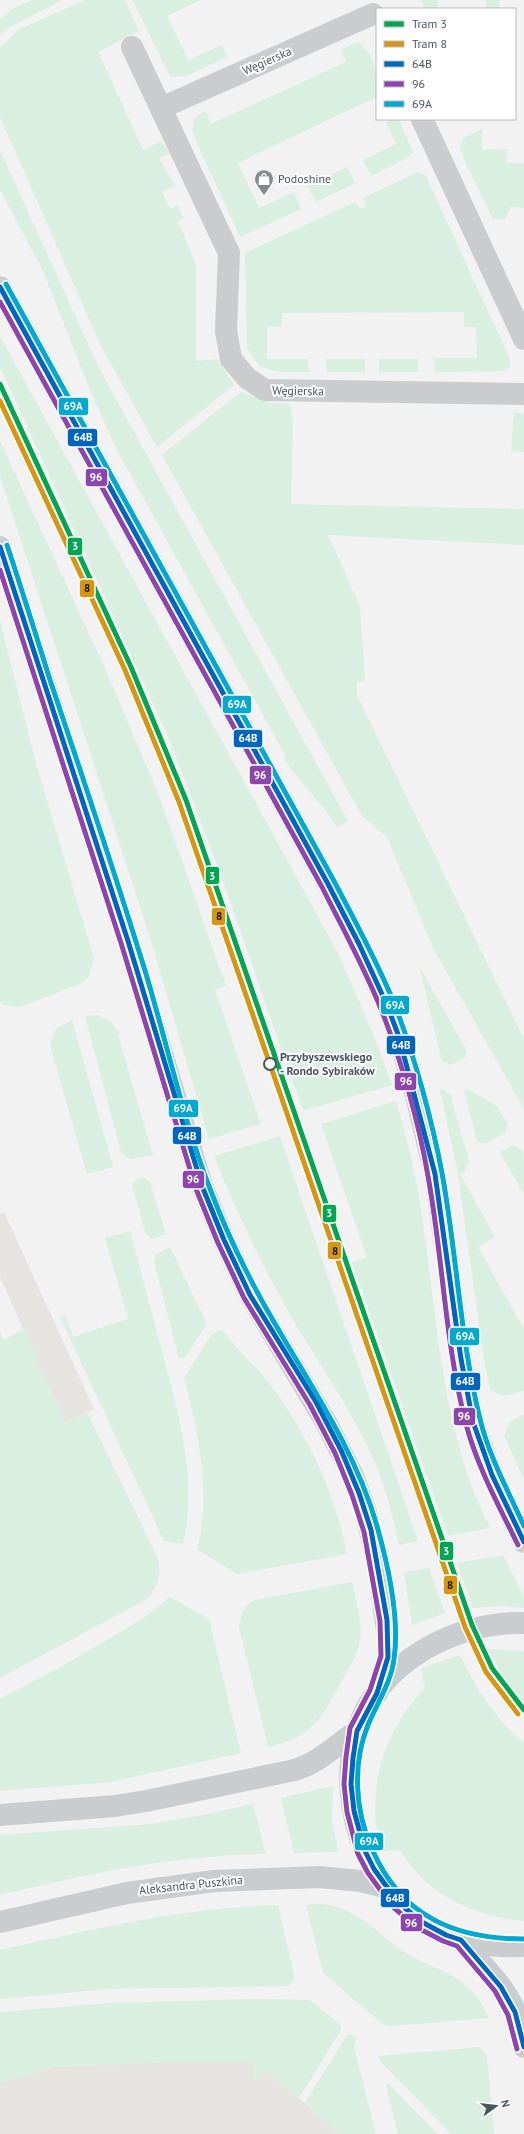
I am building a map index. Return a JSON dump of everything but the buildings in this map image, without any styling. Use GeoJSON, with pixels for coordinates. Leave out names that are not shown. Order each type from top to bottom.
{"type":"FeatureCollection","features":[{"type":"Feature","properties":{"kind":"main road"},"geometry":{"type":"LineString","coordinates":[[0,287],[328,884],[359,944],[387,1005],[399,1037],[416,1096],[435,1174],[462,1366],[473,1422],[492,1475],[524,1542]]}},
{"type":"Feature","properties":{"kind":"main road"},"geometry":{"type":"LineString","coordinates":[[0,547],[128,941],[202,1186],[224,1240],[250,1295],[327,1424],[353,1476],[366,1512],[379,1572],[388,1638],[388,1657],[377,1694],[358,1731],[353,1758],[351,1784],[354,1811],[365,1851],[385,1887],[396,1901],[420,1921],[446,1935],[461,1940],[491,1946],[524,1946]]}},
{"type":"Feature","properties":{"kind":"main road"},"geometry":{"type":"LineString","coordinates":[[377,1694],[407,1662],[444,1639],[465,1631],[488,1625],[524,1623]]}},
{"type":"Feature","properties":{"kind":"main road"},"geometry":{"type":"LineString","coordinates":[[0,1815],[115,1806],[146,1802],[295,1770],[318,1761],[336,1745],[358,1731]]}},
{"type":"Feature","properties":{"kind":"main road","name":"Aleksandra Puszkina"},"geometry":{"type":"LineString","coordinates":[[0,1922],[127,1893],[214,1881],[319,1877],[361,1881],[385,1887]]}},
{"type":"Feature","properties":{"kind":"main road"},"geometry":{"type":"LineString","coordinates":[[461,1940],[501,1987],[512,2004],[518,2020],[524,2047]]}},
{"type":"Feature","properties":{"kind":"street","name":"Węgierska"},"geometry":{"type":"LineString","coordinates":[[161,108],[372,12]]}},
{"type":"Feature","properties":{"kind":"street","name":"Węgierska"},"geometry":{"type":"LineString","coordinates":[[132,46],[229,253],[226,331],[231,359],[246,378],[266,390],[524,394]]}},
{"type":"Feature","properties":{"kind":"street"},"geometry":{"type":"LineString","coordinates":[[422,120],[524,339]]}},
{"type":"Feature","properties":{"kind":"shaded area"},"geometry":{"type":"Polygon","coordinates":[[[4,1212],[94,1409],[65,1423],[0,1277],[0,1214],[4,1212]]]}},
{"type":"Feature","properties":{"kind":"shaded area"},"geometry":{"type":"Polygon","coordinates":[[[167,2062],[257,2062],[340,2134],[0,2134],[0,2082],[54,2067],[167,2062]]]}},
{"type":"Feature","properties":{"kind":"green space"},"geometry":{"type":"Polygon","coordinates":[[[32,0],[62,0],[10,27],[0,35],[0,19],[12,9],[32,0]]]}},
{"type":"Feature","properties":{"kind":"green space"},"geometry":{"type":"Polygon","coordinates":[[[85,0],[125,0],[139,31],[98,52],[143,150],[162,141],[170,154],[159,158],[175,185],[162,192],[170,209],[177,205],[184,218],[178,221],[196,265],[196,361],[218,359],[234,385],[157,447],[101,346],[0,117],[0,47],[20,29],[85,0]]]}},
{"type":"Feature","properties":{"kind":"green space"},"geometry":{"type":"Polygon","coordinates":[[[133,0],[201,0],[167,16],[188,60],[222,45],[227,57],[186,76],[170,77],[133,0]]]}},
{"type":"Feature","properties":{"kind":"green space"},"geometry":{"type":"Polygon","coordinates":[[[421,0],[438,0],[437,8],[425,8],[421,0]]]}},
{"type":"Feature","properties":{"kind":"green space"},"geometry":{"type":"Polygon","coordinates":[[[486,0],[499,0],[499,8],[486,8],[486,0]]]}},
{"type":"Feature","properties":{"kind":"green space"},"geometry":{"type":"Polygon","coordinates":[[[358,42],[370,55],[376,73],[376,101],[374,98],[238,163],[259,208],[294,192],[301,209],[240,237],[195,139],[192,130],[195,118],[205,111],[211,124],[346,62],[341,50],[358,42]]]}},
{"type":"Feature","properties":{"kind":"green space"},"geometry":{"type":"Polygon","coordinates":[[[385,120],[399,120],[413,152],[407,158],[371,176],[363,160],[396,144],[385,120]]]}},
{"type":"Feature","properties":{"kind":"green space"},"geometry":{"type":"Polygon","coordinates":[[[482,129],[482,150],[507,149],[506,163],[524,163],[524,208],[511,207],[505,219],[493,219],[466,164],[460,145],[465,137],[482,129]]]}},
{"type":"Feature","properties":{"kind":"green space"},"geometry":{"type":"Polygon","coordinates":[[[0,150],[100,370],[348,821],[337,827],[284,759],[286,757],[117,450],[92,395],[43,271],[0,190],[0,150]]]}},
{"type":"Feature","properties":{"kind":"green space"},"geometry":{"type":"Polygon","coordinates":[[[347,167],[355,183],[316,202],[307,186],[347,167]]]}},
{"type":"Feature","properties":{"kind":"green space"},"geometry":{"type":"Polygon","coordinates":[[[416,173],[425,174],[510,359],[510,367],[505,371],[435,372],[433,358],[477,358],[476,327],[464,327],[464,312],[282,313],[282,326],[267,327],[267,359],[308,359],[309,372],[280,372],[260,367],[247,348],[245,253],[355,202],[360,209],[366,206],[363,198],[416,173]]]}},
{"type":"Feature","properties":{"kind":"green space"},"geometry":{"type":"Polygon","coordinates":[[[0,336],[338,953],[374,1036],[392,1085],[303,1111],[219,870],[168,736],[0,367],[0,336]]]}},
{"type":"Feature","properties":{"kind":"green space"},"geometry":{"type":"Polygon","coordinates":[[[326,359],[365,359],[365,372],[327,372],[326,359]]]}},
{"type":"Feature","properties":{"kind":"green space"},"geometry":{"type":"Polygon","coordinates":[[[379,359],[418,359],[418,372],[379,372],[379,359]]]}},
{"type":"Feature","properties":{"kind":"green space"},"geometry":{"type":"Polygon","coordinates":[[[241,392],[272,403],[290,404],[293,422],[291,504],[524,509],[524,545],[328,535],[360,606],[365,681],[357,682],[357,695],[524,1039],[524,1109],[433,948],[387,837],[362,816],[162,455],[241,392]]]}},
{"type":"Feature","properties":{"kind":"green space"},"geometry":{"type":"Polygon","coordinates":[[[514,412],[524,414],[524,452],[511,451],[514,412]]]}},
{"type":"Feature","properties":{"kind":"green space"},"geometry":{"type":"Polygon","coordinates":[[[0,441],[108,675],[160,798],[226,986],[215,990],[261,1124],[209,1139],[149,934],[0,476],[0,441]]]}},
{"type":"Feature","properties":{"kind":"green space"},"geometry":{"type":"Polygon","coordinates":[[[0,621],[36,763],[94,959],[89,976],[82,983],[20,1007],[3,1005],[0,1002],[0,621]]]}},
{"type":"Feature","properties":{"kind":"green space"},"geometry":{"type":"Polygon","coordinates":[[[419,966],[467,1051],[464,1059],[450,1065],[442,1061],[419,966]]]}},
{"type":"Feature","properties":{"kind":"green space"},"geometry":{"type":"Polygon","coordinates":[[[98,1015],[110,1021],[120,1034],[118,1035],[153,1155],[130,1159],[121,1152],[85,1016],[98,1015]]]}},
{"type":"Feature","properties":{"kind":"green space"},"geometry":{"type":"Polygon","coordinates":[[[72,1020],[113,1167],[87,1174],[50,1045],[56,1029],[72,1020]]]}},
{"type":"Feature","properties":{"kind":"green space"},"geometry":{"type":"Polygon","coordinates":[[[442,1089],[450,1094],[469,1161],[464,1172],[460,1174],[495,1237],[478,1247],[524,1329],[524,1390],[511,1395],[498,1394],[490,1389],[484,1359],[457,1169],[440,1090],[442,1089]]]}},
{"type":"Feature","properties":{"kind":"green space"},"geometry":{"type":"Polygon","coordinates":[[[468,1089],[497,1106],[508,1125],[505,1133],[485,1144],[477,1141],[464,1090],[468,1089]]]}},
{"type":"Feature","properties":{"kind":"green space"},"geometry":{"type":"Polygon","coordinates":[[[396,1101],[410,1152],[418,1191],[450,1410],[460,1450],[473,1489],[490,1528],[448,1536],[352,1262],[367,1257],[321,1124],[396,1101]]]}},
{"type":"Feature","properties":{"kind":"green space"},"geometry":{"type":"Polygon","coordinates":[[[280,1136],[418,1541],[399,1545],[383,1485],[367,1445],[267,1272],[239,1214],[214,1156],[280,1136]]]}},
{"type":"Feature","properties":{"kind":"green space"},"geometry":{"type":"Polygon","coordinates":[[[513,1145],[521,1149],[524,1154],[524,1195],[500,1152],[513,1145]]]}},
{"type":"Feature","properties":{"kind":"green space"},"geometry":{"type":"Polygon","coordinates":[[[143,1177],[150,1182],[166,1234],[152,1239],[146,1234],[132,1185],[137,1179],[143,1177]]]}},
{"type":"Feature","properties":{"kind":"green space"},"geometry":{"type":"Polygon","coordinates":[[[130,1231],[175,1402],[185,1448],[188,1496],[187,1520],[183,1544],[164,1541],[60,1317],[66,1315],[73,1337],[128,1319],[105,1238],[130,1231]]]}},
{"type":"Feature","properties":{"kind":"green space"},"geometry":{"type":"Polygon","coordinates":[[[170,1247],[207,1324],[185,1358],[179,1358],[154,1262],[156,1254],[170,1247]]]}},
{"type":"Feature","properties":{"kind":"green space"},"geometry":{"type":"Polygon","coordinates":[[[23,1329],[65,1423],[87,1412],[158,1559],[159,1576],[154,1590],[147,1599],[0,1678],[0,1332],[4,1340],[23,1329]]]}},
{"type":"Feature","properties":{"kind":"green space"},"geometry":{"type":"Polygon","coordinates":[[[222,1329],[268,1382],[295,1421],[307,1442],[318,1464],[335,1508],[347,1554],[237,1574],[197,1549],[201,1528],[203,1485],[198,1441],[184,1377],[212,1334],[222,1329]]]}},
{"type":"Feature","properties":{"kind":"green space"},"geometry":{"type":"Polygon","coordinates":[[[524,1414],[524,1480],[504,1435],[510,1422],[524,1414]]]}},
{"type":"Feature","properties":{"kind":"green space"},"geometry":{"type":"Polygon","coordinates":[[[503,1555],[524,1597],[524,1608],[500,1606],[473,1608],[457,1563],[503,1555]]]}},
{"type":"Feature","properties":{"kind":"green space"},"geometry":{"type":"Polygon","coordinates":[[[429,1568],[445,1613],[412,1625],[404,1572],[429,1568]]]}},
{"type":"Feature","properties":{"kind":"green space"},"geometry":{"type":"Polygon","coordinates":[[[352,1582],[360,1625],[359,1645],[353,1661],[328,1706],[314,1724],[296,1738],[268,1747],[239,1627],[244,1610],[248,1604],[255,1600],[352,1582]]]}},
{"type":"Feature","properties":{"kind":"green space"},"geometry":{"type":"Polygon","coordinates":[[[170,1597],[209,1619],[241,1753],[111,1782],[0,1791],[0,1699],[64,1665],[144,1618],[170,1597]]]}},
{"type":"Feature","properties":{"kind":"green space"},"geometry":{"type":"Polygon","coordinates":[[[488,1649],[524,1651],[524,1702],[506,1681],[488,1649]]]}},
{"type":"Feature","properties":{"kind":"green space"},"geometry":{"type":"Polygon","coordinates":[[[460,1655],[473,1680],[495,1714],[524,1743],[524,1921],[487,1914],[469,1908],[453,1900],[438,1891],[424,1879],[411,1866],[400,1850],[384,1851],[379,1841],[375,1810],[376,1790],[384,1753],[401,1718],[425,1688],[421,1670],[422,1668],[460,1655]]]}},
{"type":"Feature","properties":{"kind":"green space"},"geometry":{"type":"Polygon","coordinates":[[[333,1786],[332,1819],[338,1852],[294,1853],[281,1798],[333,1786]]]}},
{"type":"Feature","properties":{"kind":"green space"},"geometry":{"type":"Polygon","coordinates":[[[253,1804],[266,1854],[198,1858],[132,1867],[0,1895],[0,1835],[151,1824],[253,1804]]]}},
{"type":"Feature","properties":{"kind":"green space"},"geometry":{"type":"Polygon","coordinates":[[[320,1904],[334,1906],[347,1911],[368,1924],[411,1956],[458,1979],[476,1995],[489,2018],[392,2026],[384,2025],[323,1973],[306,1905],[320,1904]]]}},
{"type":"Feature","properties":{"kind":"green space"},"geometry":{"type":"Polygon","coordinates":[[[278,1905],[295,1979],[288,1986],[108,1989],[0,1999],[0,1950],[104,1927],[172,1915],[207,1910],[278,1905]]]}},
{"type":"Feature","properties":{"kind":"green space"},"geometry":{"type":"Polygon","coordinates":[[[255,1999],[310,2000],[341,2025],[341,2030],[299,2098],[266,2071],[263,2071],[254,2081],[253,2065],[251,2062],[167,2062],[54,2067],[0,2082],[0,2012],[110,2003],[255,1999]]]}},
{"type":"Feature","properties":{"kind":"green space"},"geometry":{"type":"Polygon","coordinates":[[[351,2034],[356,2038],[354,2047],[376,2134],[340,2134],[305,2103],[347,2035],[351,2034]]]}},
{"type":"Feature","properties":{"kind":"green space"},"geometry":{"type":"Polygon","coordinates":[[[480,2047],[487,2055],[494,2134],[451,2134],[380,2061],[378,2056],[480,2047]]]}},
{"type":"Feature","properties":{"kind":"green space"},"geometry":{"type":"Polygon","coordinates":[[[388,2083],[438,2134],[398,2134],[386,2086],[388,2083]]]}},
{"type":"Feature","properties":{"kind":"tram line","name":"3"},"geometry":{"type":"LineString","coordinates":[[0,384],[131,667],[186,800],[472,1625],[492,1668],[524,1710]]}},
{"type":"Feature","properties":{"kind":"tram line","name":"8"},"geometry":{"type":"LineString","coordinates":[[0,401],[125,670],[179,802],[465,1627],[486,1672],[518,1714]]}},
{"type":"Feature","properties":{"kind":"transit line","name":"69A"},"geometry":{"type":"LineString","coordinates":[[6,284],[334,881],[373,956],[394,1003],[428,1109],[438,1153],[447,1204],[463,1327],[473,1389],[480,1419],[488,1446],[505,1487],[524,1526]]}},
{"type":"Feature","properties":{"kind":"transit line","name":"64B"},"geometry":{"type":"LineString","coordinates":[[0,287],[328,884],[359,944],[387,1005],[399,1037],[435,1174],[461,1359],[473,1422],[492,1475],[524,1542]]}},
{"type":"Feature","properties":{"kind":"transit line","name":"96"},"geometry":{"type":"LineString","coordinates":[[0,302],[322,887],[360,962],[381,1009],[402,1070],[424,1156],[433,1207],[453,1363],[466,1424],[482,1470],[518,1545]]}},
{"type":"Feature","properties":{"kind":"transit line","name":"69A"},"geometry":{"type":"LineString","coordinates":[[7,545],[135,937],[193,1140],[212,1194],[240,1259],[345,1446],[368,1499],[377,1526],[392,1592],[395,1643],[394,1659],[390,1676],[368,1725],[359,1755],[359,1803],[366,1834],[384,1872],[398,1891],[414,1907],[433,1919],[453,1928],[499,1938],[524,1939]]}},
{"type":"Feature","properties":{"kind":"transit line","name":"64B"},"geometry":{"type":"LineString","coordinates":[[0,547],[128,941],[202,1186],[224,1240],[250,1295],[316,1402],[341,1450],[359,1493],[371,1530],[387,1620],[388,1657],[377,1693],[357,1731],[353,1758],[351,1784],[354,1811],[365,1851],[374,1869],[397,1901],[420,1921],[446,1935],[461,1940],[501,1987],[515,2012],[524,2047]]}},
{"type":"Feature","properties":{"kind":"transit line","name":"96"},"geometry":{"type":"LineString","coordinates":[[0,570],[121,943],[196,1189],[218,1243],[244,1298],[310,1405],[335,1453],[352,1495],[364,1532],[380,1621],[381,1656],[370,1690],[350,1728],[346,1757],[344,1784],[347,1812],[358,1854],[368,1873],[392,1906],[416,1927],[443,1941],[457,1946],[495,1991],[508,2015],[517,2049]]}},
{"type":"Feature","properties":{"kind":"place","name":"Podoshine"},"geometry":{"type":"Point","coordinates":[264,196]}},
{"type":"Feature","properties":{"kind":"place","name":"Przybyszewskiego - Rondo Sybiraków"},"geometry":{"type":"Point","coordinates":[270,1064]}}]}
